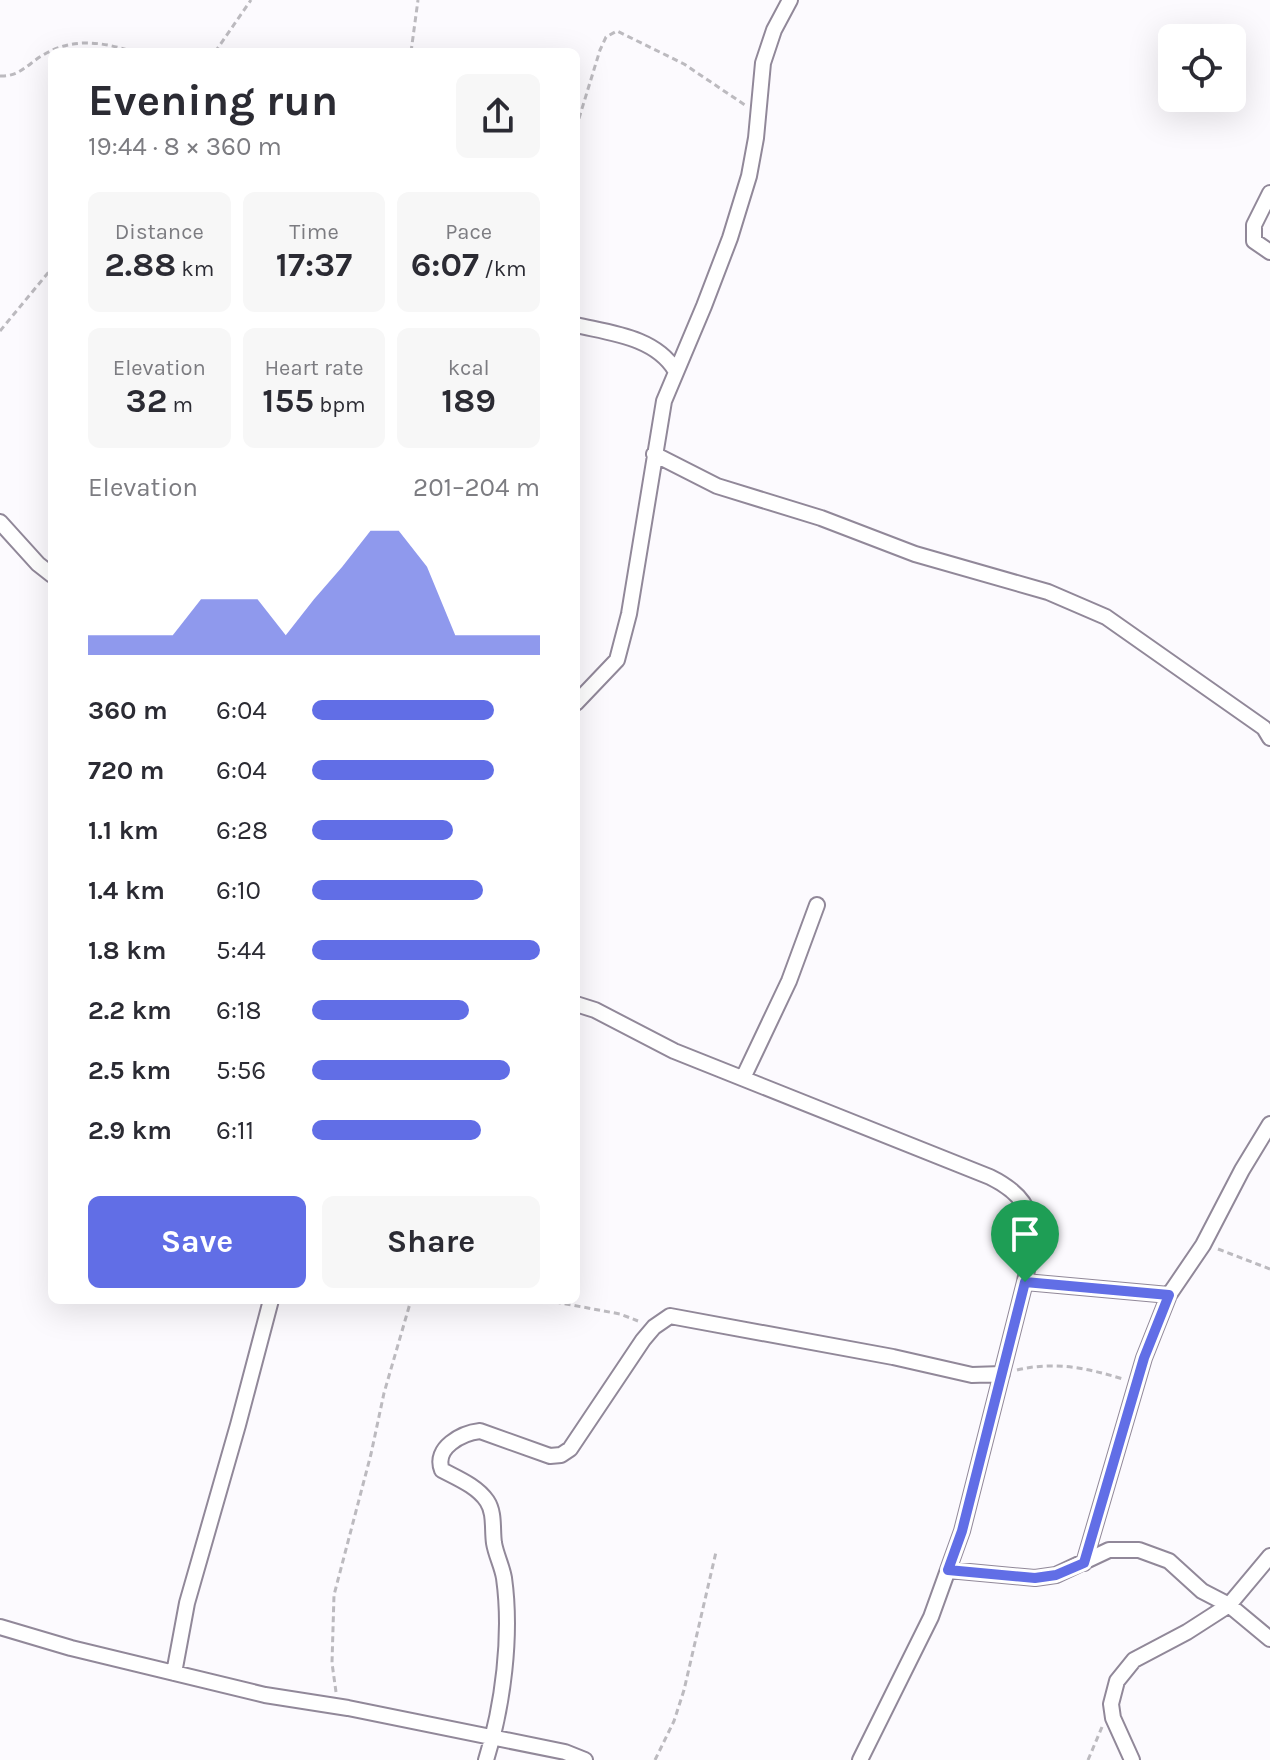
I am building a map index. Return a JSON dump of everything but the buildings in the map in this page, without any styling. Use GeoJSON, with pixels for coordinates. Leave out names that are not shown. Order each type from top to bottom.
{"type":"FeatureCollection","features":[{"type":"Feature","properties":{"kind":"street"},"geometry":{"type":"LineString","coordinates":[[580,699],[617,660],[631,603],[664,401],[730,238],[749,176],[763,63],[774,30],[790,0]]}},
{"type":"Feature","properties":{"kind":"street"},"geometry":{"type":"LineString","coordinates":[[1270,193],[1254,225],[1254,241],[1270,252]]}},
{"type":"Feature","properties":{"kind":"street"},"geometry":{"type":"LineString","coordinates":[[580,326],[619,333],[655,349],[669,360],[675,370]]}},
{"type":"Feature","properties":{"kind":"street"},"geometry":{"type":"LineString","coordinates":[[654,454],[717,486],[821,518],[915,554],[1048,592],[1106,617],[1268,728]]}},
{"type":"Feature","properties":{"kind":"street"},"geometry":{"type":"LineString","coordinates":[[0,522],[48,572]]}},
{"type":"Feature","properties":{"kind":"street"},"geometry":{"type":"LineString","coordinates":[[743,1078],[789,981],[817,905]]}},
{"type":"Feature","properties":{"kind":"street"},"geometry":{"type":"LineString","coordinates":[[580,1005],[674,1051],[1007,1185],[1023,1199],[1031,1220],[1031,1246],[1025,1282],[966,1518],[931,1617],[860,1760]]}},
{"type":"Feature","properties":{"kind":"street"},"geometry":{"type":"LineString","coordinates":[[1084,1563],[1137,1383],[1169,1295],[1203,1245],[1270,1124]]}},
{"type":"Feature","properties":{"kind":"street"},"geometry":{"type":"LineString","coordinates":[[1025,1282],[1169,1295]]}},
{"type":"Feature","properties":{"kind":"street"},"geometry":{"type":"LineString","coordinates":[[174,1673],[187,1603],[270,1304]]}},
{"type":"Feature","properties":{"kind":"street"},"geometry":{"type":"LineString","coordinates":[[486,1760],[500,1709],[506,1599],[493,1539],[491,1510],[480,1492],[442,1470],[439,1463],[441,1455],[449,1445],[468,1432],[480,1431],[550,1456],[561,1455],[570,1449],[594,1416],[654,1327],[670,1316],[893,1357],[949,1371],[983,1376],[1002,1374]]}},
{"type":"Feature","properties":{"kind":"street"},"geometry":{"type":"LineString","coordinates":[[948,1570],[1035,1578],[1056,1575],[1109,1550],[1155,1554],[1169,1561],[1202,1591],[1229,1605],[1270,1639]]}},
{"type":"Feature","properties":{"kind":"street"},"geometry":{"type":"LineString","coordinates":[[1132,1760],[1116,1727],[1111,1704],[1117,1681],[1134,1660],[1229,1605],[1270,1556]]}},
{"type":"Feature","properties":{"kind":"street"},"geometry":{"type":"LineString","coordinates":[[0,1627],[71,1648],[265,1695],[348,1708],[565,1752],[585,1760]]}},
{"type":"Feature","properties":{"kind":"path"},"geometry":{"type":"LineString","coordinates":[[218,48],[251,0]]}},
{"type":"Feature","properties":{"kind":"path"},"geometry":{"type":"LineString","coordinates":[[412,48],[418,0]]}},
{"type":"Feature","properties":{"kind":"path"},"geometry":{"type":"LineString","coordinates":[[580,115],[600,50],[606,37],[617,31],[684,64],[759,114]]}},
{"type":"Feature","properties":{"kind":"path"},"geometry":{"type":"LineString","coordinates":[[59,48],[72,43],[109,43],[123,48]]}},
{"type":"Feature","properties":{"kind":"path"},"geometry":{"type":"LineString","coordinates":[[0,76],[11,77],[48,52]]}},
{"type":"Feature","properties":{"kind":"path"},"geometry":{"type":"LineString","coordinates":[[0,331],[48,273]]}},
{"type":"Feature","properties":{"kind":"path"},"geometry":{"type":"LineString","coordinates":[[1203,1245],[1233,1253],[1270,1269]]}},
{"type":"Feature","properties":{"kind":"path"},"geometry":{"type":"LineString","coordinates":[[348,1708],[336,1692],[332,1663],[334,1595],[384,1393],[410,1304]]}},
{"type":"Feature","properties":{"kind":"path"},"geometry":{"type":"LineString","coordinates":[[566,1304],[620,1314],[654,1327]]}},
{"type":"Feature","properties":{"kind":"path"},"geometry":{"type":"LineString","coordinates":[[1002,1374],[1050,1364],[1082,1367],[1137,1383]]}},
{"type":"Feature","properties":{"kind":"path"},"geometry":{"type":"LineString","coordinates":[[655,1760],[674,1721],[684,1690],[716,1552]]}},
{"type":"Feature","properties":{"kind":"path"},"geometry":{"type":"LineString","coordinates":[[1088,1760],[1111,1704]]}},
{"type":"Feature","properties":{"kind":"route"},"geometry":{"type":"LineString","coordinates":[[1025,1282],[1169,1295],[1144,1358],[1084,1563],[1056,1575],[1035,1578],[948,1570],[962,1531],[1025,1282]]}}]}
